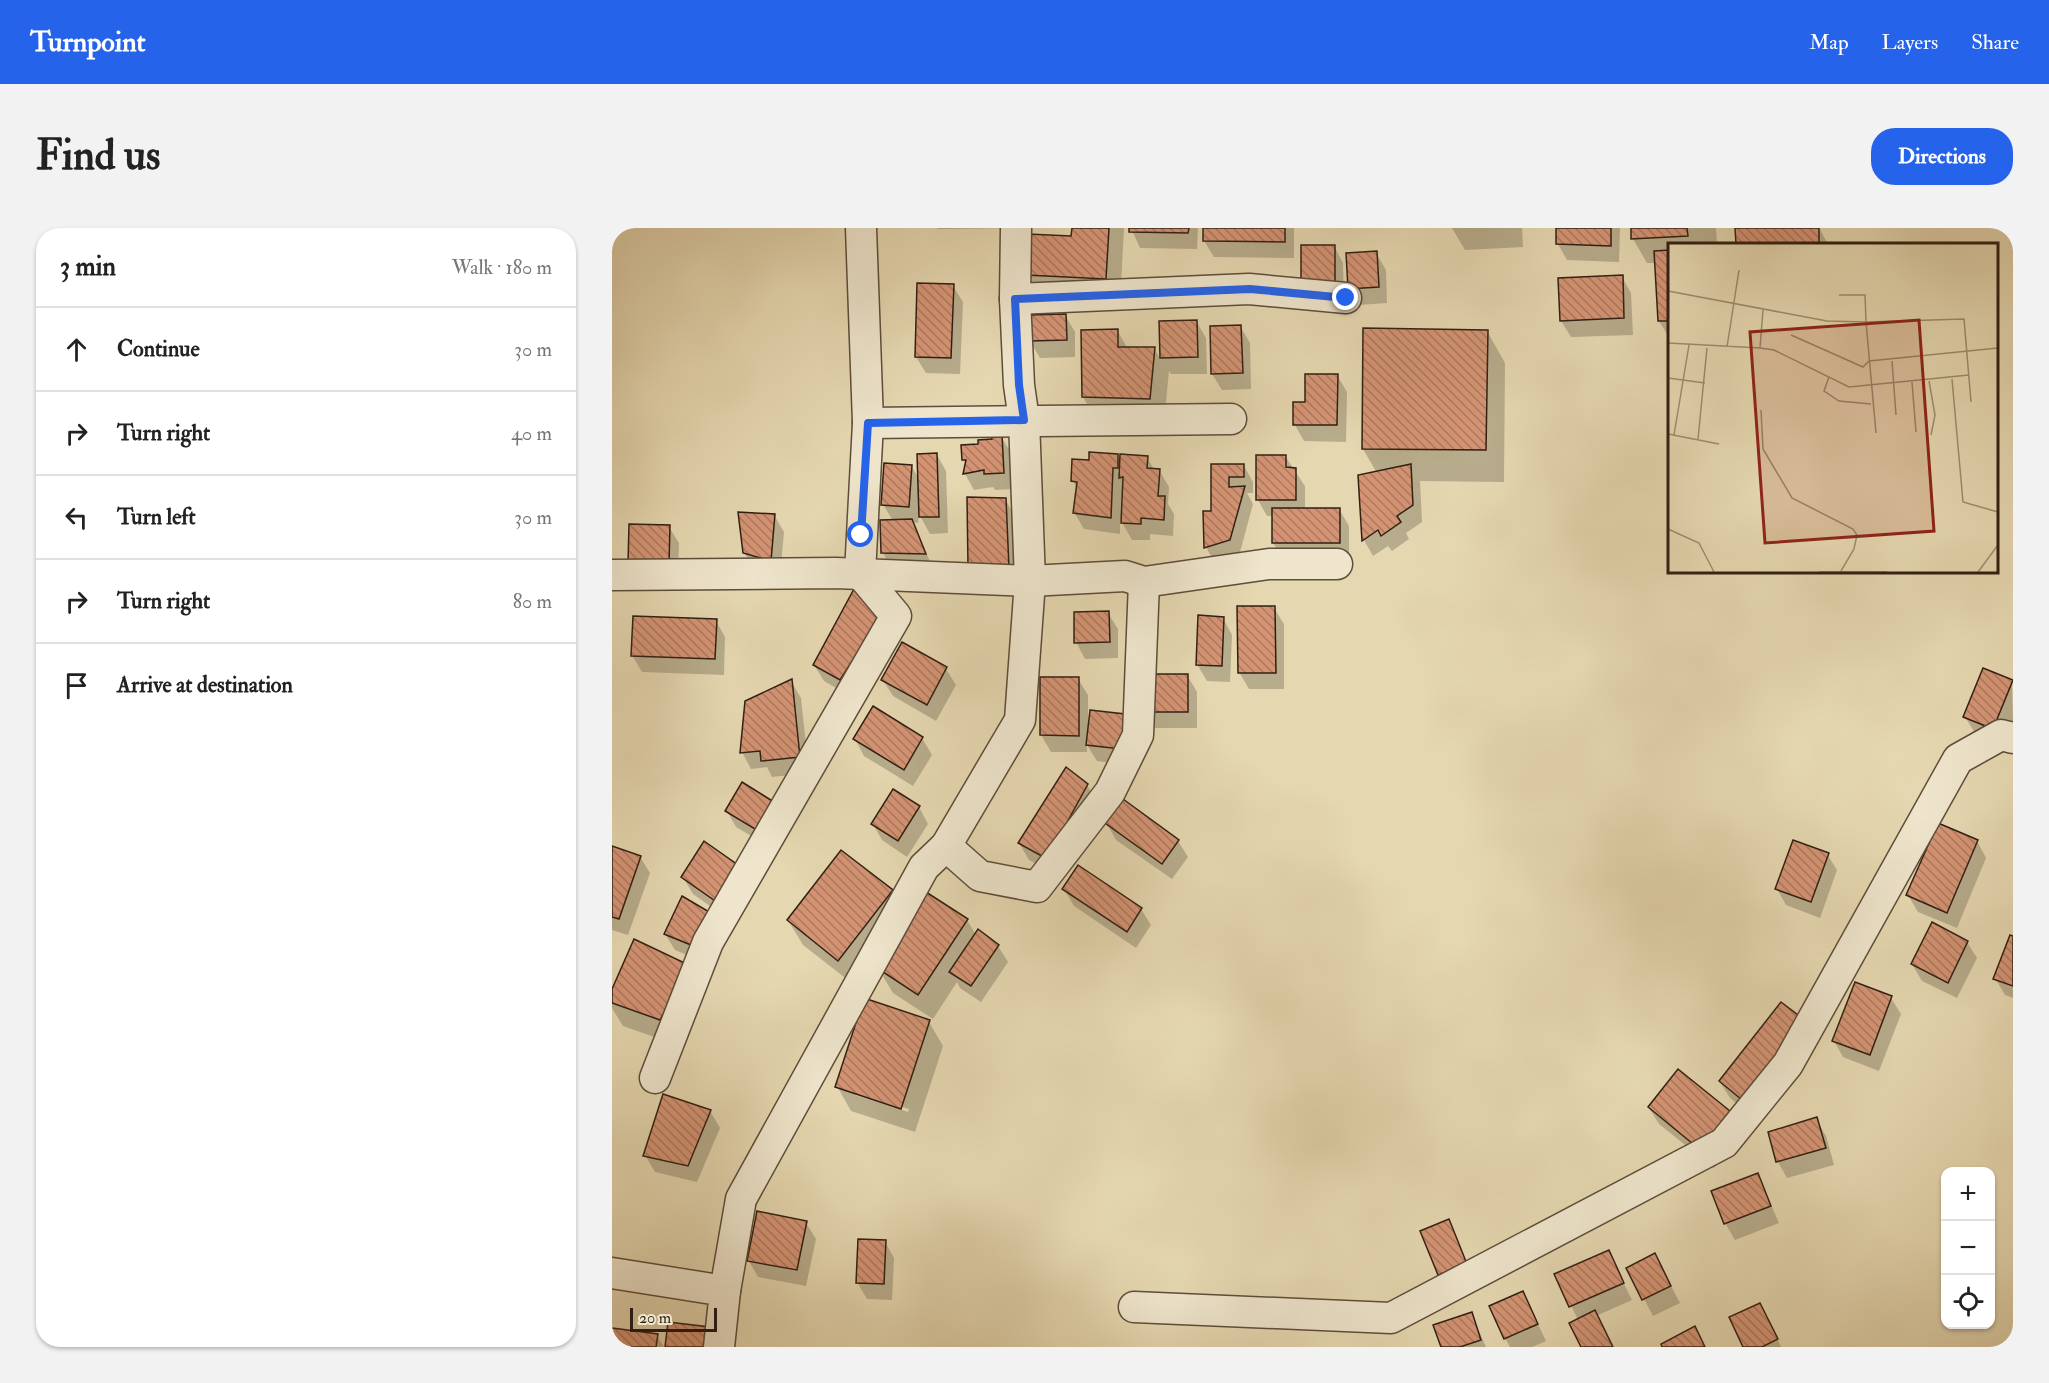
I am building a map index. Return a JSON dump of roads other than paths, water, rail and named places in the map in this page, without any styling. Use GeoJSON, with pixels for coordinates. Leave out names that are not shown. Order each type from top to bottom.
{"type":"FeatureCollection","features":[{"type":"Feature","properties":{"kind":"street"},"geometry":{"type":"LineString","coordinates":[[655,1078],[708,942],[896,616],[860,573],[868,423],[861,228]]}},
{"type":"Feature","properties":{"kind":"street"},"geometry":{"type":"LineString","coordinates":[[719,1347],[725,1291],[741,1199],[924,867],[946,846],[1020,720],[1030,581],[1024,420],[1019,385],[1015,299],[1016,228]]}},
{"type":"Feature","properties":{"kind":"street"},"geometry":{"type":"LineString","coordinates":[[1015,299],[1250,289],[1346,298]]}},
{"type":"Feature","properties":{"kind":"street"},"geometry":{"type":"LineString","coordinates":[[868,423],[1231,419]]}},
{"type":"Feature","properties":{"kind":"street"},"geometry":{"type":"LineString","coordinates":[[612,575],[860,573],[1030,581],[1125,576],[1144,582],[1269,564],[1337,564]]}},
{"type":"Feature","properties":{"kind":"street"},"geometry":{"type":"LineString","coordinates":[[946,846],[980,876],[1037,887],[1110,792],[1138,735],[1144,582]]}},
{"type":"Feature","properties":{"kind":"street"},"geometry":{"type":"LineString","coordinates":[[1134,1307],[1391,1318],[1725,1143],[1788,1064],[1958,759],[2001,735],[2013,738]]}},
{"type":"Feature","properties":{"kind":"street"},"geometry":{"type":"LineString","coordinates":[[612,1273],[725,1291]]}}]}
